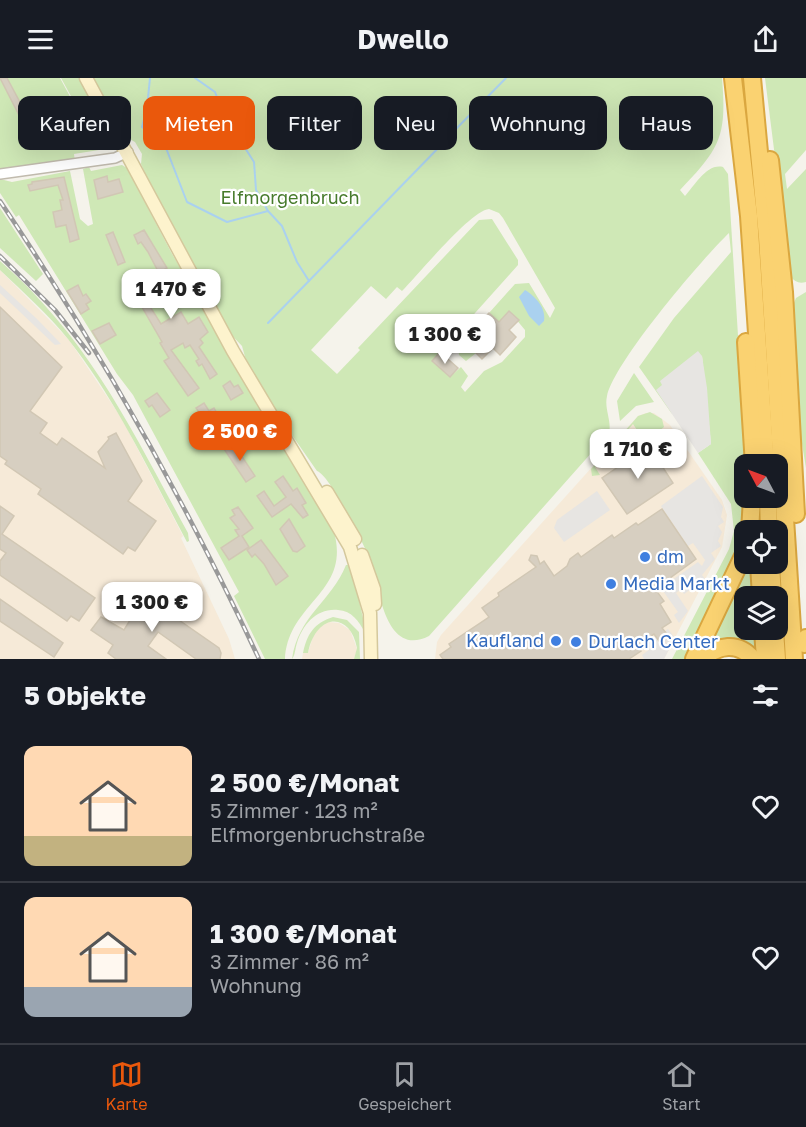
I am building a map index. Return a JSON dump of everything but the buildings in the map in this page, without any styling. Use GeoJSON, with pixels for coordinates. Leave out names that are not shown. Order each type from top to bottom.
{"type":"FeatureCollection","features":[{"type":"Feature","properties":{"kind":"highway"},"geometry":{"type":"LineString","coordinates":[[733,78],[749,216],[765,454]]}},
{"type":"Feature","properties":{"kind":"highway"},"geometry":{"type":"LineString","coordinates":[[752,82],[776,197],[794,441],[805,647]]}},
{"type":"Feature","properties":{"kind":"highway"},"geometry":{"type":"LineString","coordinates":[[752,82],[769,260],[794,659]]}},
{"type":"Feature","properties":{"kind":"highway"},"geometry":{"type":"LineString","coordinates":[[749,216],[742,270],[753,454]]}},
{"type":"Feature","properties":{"kind":"highway"},"geometry":{"type":"LineString","coordinates":[[794,441],[806,480]]}},
{"type":"Feature","properties":{"kind":"highway"},"geometry":{"type":"LineString","coordinates":[[694,659],[734,574]]}},
{"type":"Feature","properties":{"kind":"highway"},"geometry":{"type":"LineString","coordinates":[[764,640],[765,659]]}},
{"type":"Feature","properties":{"kind":"highway"},"geometry":{"type":"LineString","coordinates":[[776,640],[777,659]]}},
{"type":"Feature","properties":{"kind":"highway"},"geometry":{"type":"LineString","coordinates":[[702,659],[726,646],[738,648],[753,659]]}},
{"type":"Feature","properties":{"kind":"main road"},"geometry":{"type":"LineString","coordinates":[[86,78],[128,152],[233,351],[343,533],[360,572],[372,628],[371,659]]}},
{"type":"Feature","properties":{"kind":"main road"},"geometry":{"type":"LineString","coordinates":[[298,456],[327,492],[362,553],[374,589],[380,639],[379,659]]}},
{"type":"Feature","properties":{"kind":"street"},"geometry":{"type":"LineString","coordinates":[[0,174],[115,158],[128,152]]}},
{"type":"Feature","properties":{"kind":"shaded area"},"geometry":{"type":"Polygon","coordinates":[[[0,270],[69,340],[122,419],[183,536],[181,538],[229,639],[235,659],[0,659],[0,270]]]}},
{"type":"Feature","properties":{"kind":"shaded area"},"geometry":{"type":"Polygon","coordinates":[[[0,285],[61,344],[55,345],[0,293],[0,285]]]}},
{"type":"Feature","properties":{"kind":"shaded area"},"geometry":{"type":"Polygon","coordinates":[[[698,351],[702,356],[707,388],[711,444],[698,453],[656,390],[662,385],[660,381],[698,351]]]}},
{"type":"Feature","properties":{"kind":"shaded area"},"geometry":{"type":"Polygon","coordinates":[[[654,413],[670,425],[722,500],[727,515],[722,547],[664,659],[435,659],[437,642],[441,635],[638,416],[654,413]]]}},
{"type":"Feature","properties":{"kind":"shaded area"},"geometry":{"type":"Polygon","coordinates":[[[702,476],[723,507],[721,517],[724,522],[718,526],[722,532],[718,541],[721,546],[711,553],[715,559],[702,575],[705,579],[684,594],[681,589],[676,593],[688,611],[679,623],[674,615],[678,612],[661,588],[698,562],[702,566],[705,560],[693,543],[688,546],[661,506],[702,476]]]}},
{"type":"Feature","properties":{"kind":"shaded area"},"geometry":{"type":"Polygon","coordinates":[[[597,491],[610,510],[564,542],[554,528],[557,520],[597,491]]]}},
{"type":"Feature","properties":{"kind":"shaded area"},"geometry":{"type":"Polygon","coordinates":[[[328,622],[339,623],[350,630],[357,649],[354,659],[302,659],[303,653],[308,653],[319,625],[328,622]]]}},
{"type":"Feature","properties":{"kind":"shaded area"},"geometry":{"type":"Polygon","coordinates":[[[668,629],[675,638],[664,659],[644,659],[642,655],[649,650],[645,644],[656,637],[659,642],[668,635],[665,631],[668,629]]]}},
{"type":"Feature","properties":{"kind":"green space"},"geometry":{"type":"Polygon","coordinates":[[[0,78],[60,78],[70,96],[18,96],[18,150],[99,150],[74,154],[75,162],[0,172],[0,78]]]}},
{"type":"Feature","properties":{"kind":"green space"},"geometry":{"type":"Polygon","coordinates":[[[61,78],[80,78],[89,96],[71,96],[61,78]]]}},
{"type":"Feature","properties":{"kind":"green space","name":"Elfmorgenbruch"},"geometry":{"type":"Polygon","coordinates":[[[91,78],[722,78],[723,114],[718,140],[713,150],[712,152],[704,163],[680,190],[685,196],[712,168],[723,167],[728,174],[745,454],[734,454],[734,508],[743,508],[743,520],[734,520],[734,531],[731,504],[698,453],[711,444],[702,356],[663,385],[672,414],[639,367],[674,318],[731,252],[729,233],[660,312],[613,380],[606,406],[610,424],[609,433],[429,636],[414,640],[402,637],[386,616],[370,560],[346,511],[330,484],[317,471],[264,395],[247,364],[242,346],[223,326],[152,188],[141,164],[142,154],[135,142],[131,140],[131,96],[102,96],[91,78]],[[489,209],[481,212],[445,244],[402,291],[397,287],[386,299],[371,286],[311,350],[337,374],[360,350],[358,348],[479,220],[492,219],[518,260],[518,265],[432,361],[450,377],[461,367],[468,376],[461,387],[465,392],[484,371],[502,362],[525,337],[525,330],[510,312],[496,325],[496,319],[489,313],[515,284],[529,283],[550,318],[555,308],[499,213],[489,209]]]}},
{"type":"Feature","properties":{"kind":"green space"},"geometry":{"type":"Polygon","coordinates":[[[765,78],[806,78],[806,150],[785,174],[787,189],[806,169],[806,282],[804,283],[797,282],[790,276],[765,78]]]}},
{"type":"Feature","properties":{"kind":"green space"},"geometry":{"type":"Polygon","coordinates":[[[122,165],[127,168],[171,252],[334,532],[337,553],[334,570],[327,584],[296,624],[289,640],[285,659],[265,659],[234,596],[239,592],[133,395],[117,374],[19,215],[16,217],[0,193],[0,179],[12,182],[70,171],[80,219],[88,226],[93,224],[83,169],[89,167],[91,171],[122,165]]]}},
{"type":"Feature","properties":{"kind":"green space"},"geometry":{"type":"Polygon","coordinates":[[[0,208],[43,274],[36,281],[0,248],[0,208]]]}},
{"type":"Feature","properties":{"kind":"green space"},"geometry":{"type":"Polygon","coordinates":[[[0,261],[32,291],[60,323],[107,388],[188,533],[189,541],[187,542],[117,412],[86,363],[52,321],[0,270],[0,261]]]}},
{"type":"Feature","properties":{"kind":"green space"},"geometry":{"type":"Polygon","coordinates":[[[806,292],[806,468],[801,438],[793,305],[796,298],[806,292]]]}},
{"type":"Feature","properties":{"kind":"green space"},"geometry":{"type":"Polygon","coordinates":[[[474,328],[487,336],[473,350],[476,353],[466,361],[459,355],[458,346],[474,328]]]}},
{"type":"Feature","properties":{"kind":"green space"},"geometry":{"type":"Polygon","coordinates":[[[634,373],[654,402],[636,406],[620,421],[617,401],[634,373]]]}},
{"type":"Feature","properties":{"kind":"green space"},"geometry":{"type":"Polygon","coordinates":[[[650,412],[662,419],[664,427],[645,442],[633,424],[595,467],[600,475],[592,476],[591,469],[638,416],[650,412]]]}},
{"type":"Feature","properties":{"kind":"green space","name":"Elfmorgenbruch"},"geometry":{"type":"Polygon","coordinates":[[[734,531],[734,566],[690,659],[672,659],[729,549],[734,531]]]}},
{"type":"Feature","properties":{"kind":"green space"},"geometry":{"type":"Polygon","coordinates":[[[346,565],[351,565],[363,618],[369,625],[365,633],[358,621],[347,612],[330,610],[324,612],[307,624],[292,659],[295,644],[301,631],[340,578],[346,565]]]}},
{"type":"Feature","properties":{"kind":"green space"},"geometry":{"type":"Polygon","coordinates":[[[739,574],[756,574],[757,586],[734,586],[734,640],[759,640],[760,656],[705,647],[739,574]]]}},
{"type":"Feature","properties":{"kind":"green space"},"geometry":{"type":"Polygon","coordinates":[[[333,617],[347,620],[359,632],[360,659],[354,659],[357,648],[348,628],[341,623],[333,622],[325,624],[318,630],[308,653],[303,653],[312,630],[321,622],[333,617]]]}},
{"type":"Feature","properties":{"kind":"water"},"geometry":{"type":"Polygon","coordinates":[[[525,290],[542,307],[544,321],[539,326],[529,316],[519,297],[525,290]]]}},
{"type":"Feature","properties":{"kind":"waterway"},"geometry":{"type":"LineString","coordinates":[[148,96],[150,78]]}},
{"type":"Feature","properties":{"kind":"waterway"},"geometry":{"type":"LineString","coordinates":[[195,78],[215,92],[217,96]]}},
{"type":"Feature","properties":{"kind":"waterway"},"geometry":{"type":"LineString","coordinates":[[457,128],[506,78]]}},
{"type":"Feature","properties":{"kind":"waterway"},"geometry":{"type":"LineString","coordinates":[[143,123],[143,128]]}},
{"type":"Feature","properties":{"kind":"waterway"},"geometry":{"type":"LineString","coordinates":[[167,150],[187,202],[227,222],[268,211]]}},
{"type":"Feature","properties":{"kind":"waterway"},"geometry":{"type":"LineString","coordinates":[[246,150],[254,162],[256,190],[268,211],[282,226],[297,262],[309,281]]}},
{"type":"Feature","properties":{"kind":"waterway"},"geometry":{"type":"LineString","coordinates":[[268,323],[436,150]]}},
{"type":"Feature","properties":{"kind":"railway"},"geometry":{"type":"LineString","coordinates":[[0,201],[106,368],[201,541],[259,659]]}},
{"type":"Feature","properties":{"kind":"railway"},"geometry":{"type":"LineString","coordinates":[[0,256],[55,310],[89,353]]}},
{"type":"Feature","properties":{"kind":"place","name":"dm"},"geometry":{"type":"Point","coordinates":[645,557]}},
{"type":"Feature","properties":{"kind":"place","name":"Media Markt"},"geometry":{"type":"Point","coordinates":[611,584]}},
{"type":"Feature","properties":{"kind":"place","name":"Kaufland"},"geometry":{"type":"Point","coordinates":[556,641]}},
{"type":"Feature","properties":{"kind":"place","name":"Durlach Center"},"geometry":{"type":"Point","coordinates":[576,642]}}]}
